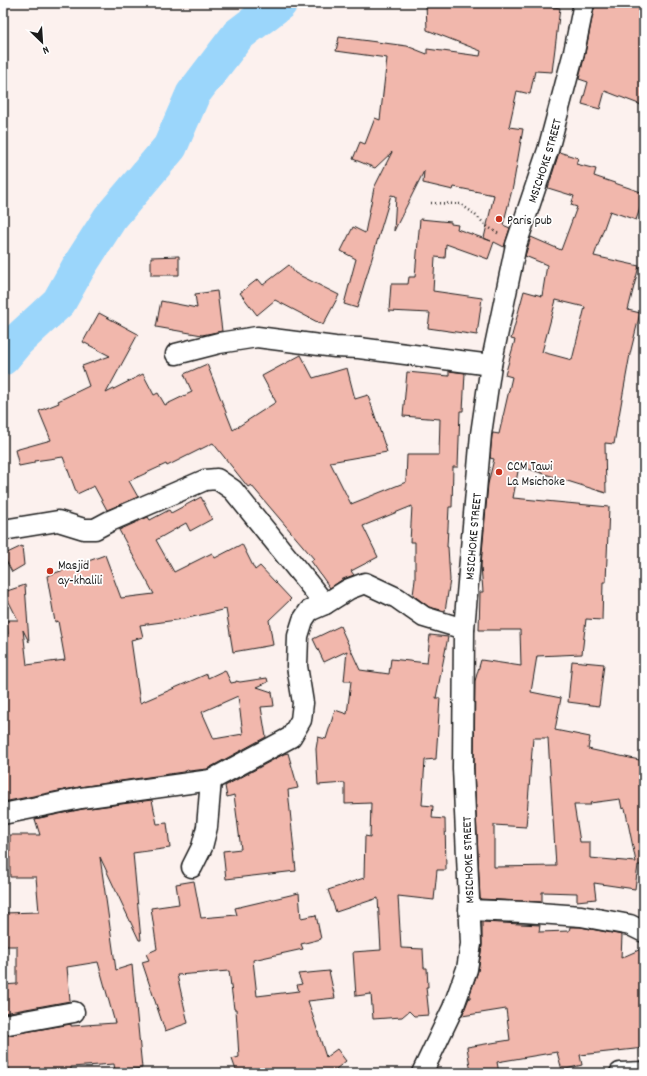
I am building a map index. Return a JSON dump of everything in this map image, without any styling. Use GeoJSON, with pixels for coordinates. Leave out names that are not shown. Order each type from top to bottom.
{"type":"FeatureCollection","features":[{"type":"Feature","properties":{"kind":"street","name":"MSICHOKE STREET"},"geometry":{"type":"LineString","coordinates":[[422,1073],[453,1008],[467,969],[471,944],[463,768],[464,629],[481,434],[491,365],[516,245],[548,150],[574,52],[584,3]]}},
{"type":"Feature","properties":{"kind":"street"},"geometry":{"type":"LineString","coordinates":[[176,354],[219,343],[257,337],[491,365]]}},
{"type":"Feature","properties":{"kind":"street"},"geometry":{"type":"LineString","coordinates":[[3,530],[58,521],[84,528],[95,529],[110,521],[205,480],[216,479],[233,490],[325,604]]}},
{"type":"Feature","properties":{"kind":"street"},"geometry":{"type":"LineString","coordinates":[[3,814],[81,798],[211,780],[291,737],[301,720],[303,703],[297,666],[298,636],[303,620],[309,611],[325,604],[349,589],[365,583],[397,598],[424,617],[464,629]]}},
{"type":"Feature","properties":{"kind":"street"},"geometry":{"type":"LineString","coordinates":[[192,867],[202,847],[207,827],[211,780]]}},
{"type":"Feature","properties":{"kind":"street"},"geometry":{"type":"LineString","coordinates":[[469,910],[581,916],[630,925],[644,932]]}},
{"type":"Feature","properties":{"kind":"street"},"geometry":{"type":"LineString","coordinates":[[3,1025],[74,1012]]}},
{"type":"Feature","properties":{"kind":"street"},"geometry":{"type":"LineString","coordinates":[[620,1073],[644,1072]]}},
{"type":"Feature","properties":{"kind":"path"},"geometry":{"type":"LineString","coordinates":[[431,203],[460,204],[472,212],[488,227],[516,245]]}},
{"type":"Feature","properties":{"kind":"building"},"geometry":{"type":"Polygon","coordinates":[[[426,3],[523,3],[560,8],[552,72],[535,71],[530,94],[517,91],[509,127],[523,129],[513,186],[503,225],[510,228],[504,247],[494,242],[488,259],[446,244],[445,258],[435,257],[433,291],[482,298],[477,335],[428,328],[430,313],[389,311],[391,284],[408,284],[409,277],[415,277],[420,219],[451,222],[451,224],[458,225],[457,229],[491,241],[484,238],[494,195],[454,187],[453,190],[423,183],[424,171],[394,231],[396,196],[391,195],[357,308],[344,304],[356,259],[341,251],[353,227],[365,233],[374,188],[392,152],[375,168],[353,159],[360,142],[365,144],[375,118],[380,120],[387,58],[336,51],[339,37],[407,46],[427,54],[427,49],[480,56],[481,51],[427,30],[426,3]]]}},
{"type":"Feature","properties":{"kind":"building"},"geometry":{"type":"Polygon","coordinates":[[[595,3],[644,3],[644,106],[605,91],[600,109],[582,104],[588,82],[579,79],[595,3]]]}},
{"type":"Feature","properties":{"kind":"building"},"geometry":{"type":"Polygon","coordinates":[[[559,152],[578,158],[576,164],[596,169],[594,176],[644,193],[636,220],[610,211],[594,256],[639,266],[628,310],[640,313],[630,354],[614,444],[605,443],[606,493],[519,466],[513,498],[609,507],[606,582],[603,582],[602,620],[586,619],[582,654],[537,656],[531,692],[561,698],[555,730],[590,737],[588,749],[644,761],[644,865],[638,865],[635,889],[594,883],[596,899],[577,901],[577,893],[542,892],[542,902],[480,899],[474,768],[475,681],[481,660],[521,666],[520,630],[479,630],[480,592],[483,592],[481,565],[488,484],[494,459],[490,458],[492,435],[493,433],[499,434],[512,377],[505,375],[515,340],[511,339],[524,291],[542,296],[547,265],[525,256],[531,237],[561,250],[577,207],[571,205],[574,196],[548,188],[559,152]],[[556,300],[542,352],[572,360],[585,307],[556,300]],[[533,738],[526,827],[494,825],[494,867],[556,866],[548,738],[533,738]],[[620,799],[590,803],[591,805],[574,805],[580,842],[590,842],[590,858],[636,862],[625,808],[622,809],[620,799]]]}},
{"type":"Feature","properties":{"kind":"building"},"geometry":{"type":"Polygon","coordinates":[[[179,256],[179,275],[151,275],[151,257],[179,256]]]}},
{"type":"Feature","properties":{"kind":"building"},"geometry":{"type":"Polygon","coordinates":[[[289,265],[295,273],[339,295],[323,325],[275,300],[257,315],[240,293],[258,279],[263,285],[289,265]]]}},
{"type":"Feature","properties":{"kind":"building"},"geometry":{"type":"Polygon","coordinates":[[[217,291],[222,331],[202,335],[156,327],[161,301],[197,308],[195,294],[217,291]]]}},
{"type":"Feature","properties":{"kind":"building"},"geometry":{"type":"Polygon","coordinates":[[[99,313],[138,334],[106,393],[143,374],[154,395],[158,393],[165,405],[192,392],[184,374],[207,364],[233,430],[276,402],[262,376],[301,355],[313,378],[347,368],[355,399],[368,395],[387,452],[330,462],[351,504],[406,482],[407,455],[439,455],[440,419],[403,416],[407,372],[449,376],[449,371],[465,373],[463,411],[460,411],[458,467],[453,467],[452,507],[449,507],[447,547],[450,580],[445,611],[429,607],[413,595],[415,580],[415,542],[410,542],[412,506],[363,526],[378,557],[351,571],[354,575],[343,579],[330,588],[311,561],[314,559],[251,485],[248,487],[213,443],[167,466],[166,464],[129,481],[138,497],[107,510],[94,486],[77,494],[63,457],[34,461],[34,463],[19,466],[15,450],[51,440],[39,411],[59,403],[58,401],[89,386],[82,366],[110,356],[83,342],[99,313]]]}},
{"type":"Feature","properties":{"kind":"building"},"geometry":{"type":"Polygon","coordinates":[[[201,497],[212,519],[190,531],[186,523],[156,540],[174,572],[212,553],[215,558],[242,544],[255,570],[260,566],[291,599],[269,620],[273,645],[233,652],[226,609],[184,619],[140,625],[143,637],[131,640],[140,703],[207,674],[208,678],[225,670],[231,683],[236,681],[240,682],[267,678],[268,682],[257,687],[272,692],[274,706],[261,707],[266,737],[207,769],[188,770],[183,772],[79,787],[3,802],[3,635],[8,634],[7,620],[18,620],[4,592],[25,585],[29,642],[23,630],[27,665],[65,660],[58,621],[55,622],[47,576],[105,555],[121,598],[154,594],[119,530],[148,517],[150,520],[169,510],[171,513],[201,497]],[[238,696],[202,712],[214,739],[243,734],[238,696]]]}},
{"type":"Feature","properties":{"kind":"building"},"geometry":{"type":"Polygon","coordinates":[[[22,546],[24,565],[12,572],[3,555],[22,546]]]}},
{"type":"Feature","properties":{"kind":"building"},"geometry":{"type":"Polygon","coordinates":[[[340,626],[360,670],[389,674],[391,659],[427,663],[430,635],[448,637],[436,698],[440,698],[436,759],[425,760],[422,805],[433,806],[432,818],[445,819],[446,870],[437,870],[434,900],[398,896],[401,948],[423,949],[424,968],[427,968],[428,987],[426,987],[429,1015],[414,1016],[409,1011],[402,1017],[373,1019],[371,994],[356,996],[353,952],[381,950],[378,898],[336,912],[328,890],[364,878],[365,836],[370,837],[371,803],[345,804],[345,783],[318,785],[316,749],[318,737],[326,739],[335,710],[347,714],[351,681],[344,681],[347,651],[324,662],[313,639],[340,626]]]}},
{"type":"Feature","properties":{"kind":"building"},"geometry":{"type":"Polygon","coordinates":[[[572,661],[604,664],[599,706],[568,702],[572,661]]]}},
{"type":"Feature","properties":{"kind":"building"},"geometry":{"type":"Polygon","coordinates":[[[288,753],[298,788],[288,790],[296,871],[226,879],[223,851],[241,849],[234,795],[227,797],[225,786],[288,753]]]}},
{"type":"Feature","properties":{"kind":"building"},"geometry":{"type":"Polygon","coordinates":[[[152,800],[157,824],[167,823],[170,848],[133,853],[141,940],[139,940],[100,857],[116,970],[132,965],[142,1068],[115,1071],[114,1064],[71,1067],[71,1073],[10,1073],[5,1046],[3,1047],[3,1036],[71,1024],[71,1026],[115,1023],[98,962],[67,967],[70,1001],[4,1013],[3,985],[17,984],[17,946],[3,946],[3,913],[39,912],[36,877],[10,877],[10,835],[40,835],[35,819],[83,809],[152,800]]]}},
{"type":"Feature","properties":{"kind":"building"},"geometry":{"type":"Polygon","coordinates":[[[194,881],[201,918],[237,915],[235,908],[299,893],[301,918],[316,915],[321,939],[301,944],[303,949],[253,960],[257,996],[299,991],[297,985],[302,984],[298,974],[329,971],[335,998],[308,1001],[326,1057],[337,1049],[346,1061],[331,1073],[237,1073],[232,1059],[239,1057],[236,1009],[234,1009],[229,971],[177,975],[188,1023],[165,1031],[142,962],[149,960],[146,954],[157,949],[151,908],[179,904],[176,884],[194,881]]]}},
{"type":"Feature","properties":{"kind":"building"},"geometry":{"type":"Polygon","coordinates":[[[482,922],[540,925],[539,932],[569,931],[570,927],[580,927],[622,935],[621,958],[641,949],[641,985],[644,985],[644,1048],[580,1055],[582,1065],[562,1070],[557,1052],[497,1062],[499,1073],[471,1073],[467,1047],[510,1040],[506,1009],[462,1016],[470,998],[478,971],[482,946],[482,922]]]}},
{"type":"Feature","properties":{"kind":"waterway"},"geometry":{"type":"LineString","coordinates":[[3,358],[17,341],[59,302],[78,268],[110,218],[170,147],[193,94],[238,35],[280,3]]}},
{"type":"Feature","properties":{"kind":"place","name":"Paris pub"},"geometry":{"type":"Point","coordinates":[499,219]}},
{"type":"Feature","properties":{"kind":"place","name":"CCM Tawi La Msichoke"},"geometry":{"type":"Point","coordinates":[499,472]}},
{"type":"Feature","properties":{"kind":"place","name":"Masjid ay-khalili"},"geometry":{"type":"Point","coordinates":[50,571]}}]}
